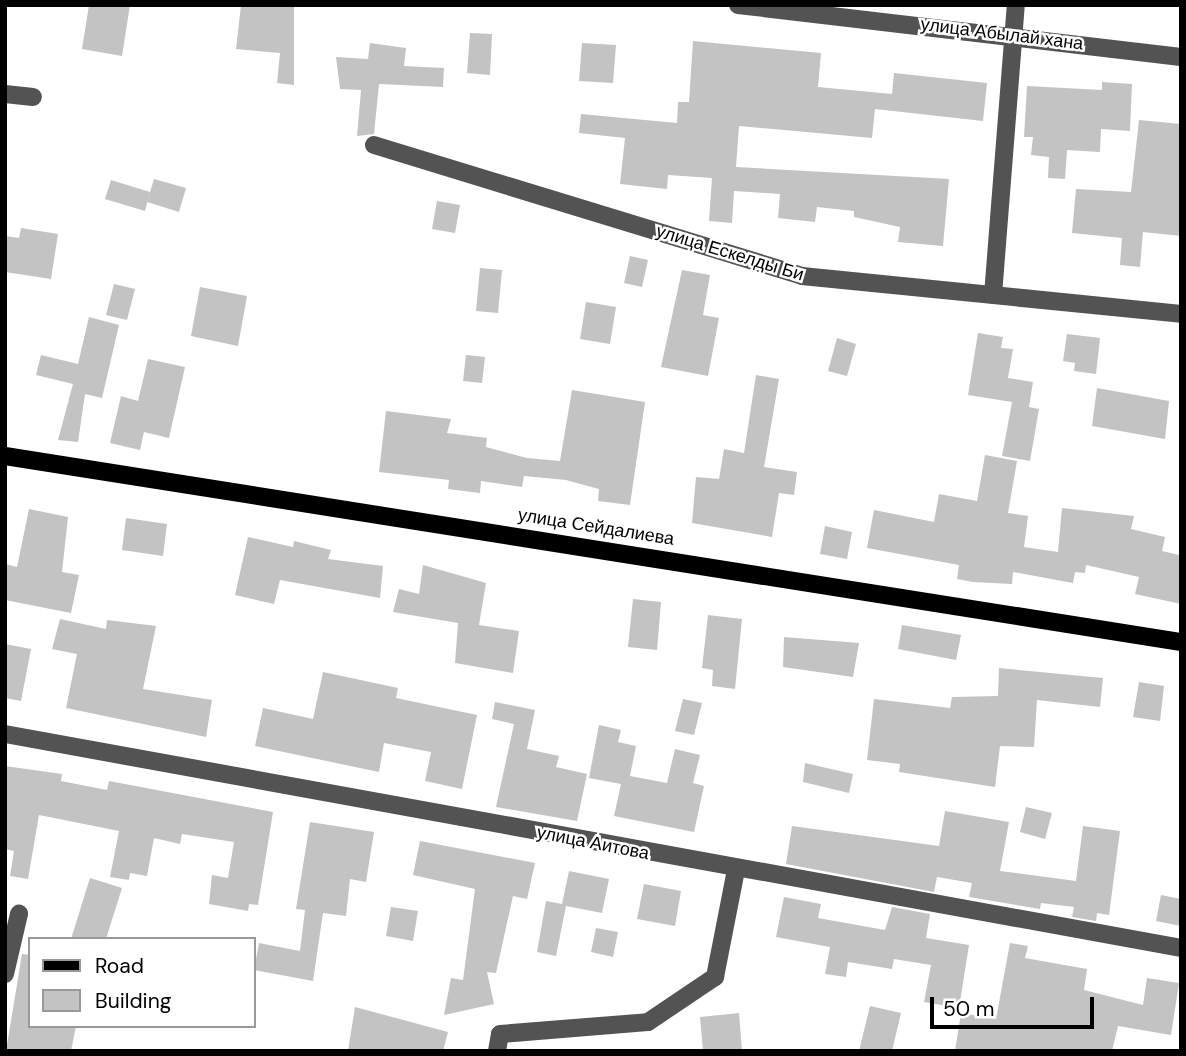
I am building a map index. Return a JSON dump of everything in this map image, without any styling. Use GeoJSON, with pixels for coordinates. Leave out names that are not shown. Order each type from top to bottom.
{"type":"FeatureCollection","features":[{"type":"Feature","properties":{"kind":"main road","name":"улица Сейдалиева"},"geometry":{"type":"LineString","coordinates":[[5,456],[1181,642]]}},
{"type":"Feature","properties":{"kind":"street","name":"улица Абылай хана"},"geometry":{"type":"LineString","coordinates":[[738,5],[1013,34],[1181,57]]}},
{"type":"Feature","properties":{"kind":"street"},"geometry":{"type":"LineString","coordinates":[[993,295],[1016,5]]}},
{"type":"Feature","properties":{"kind":"street"},"geometry":{"type":"LineString","coordinates":[[5,94],[33,97]]}},
{"type":"Feature","properties":{"kind":"street","name":"улица Ескелды Би"},"geometry":{"type":"LineString","coordinates":[[374,145],[802,276],[1181,314]]}},
{"type":"Feature","properties":{"kind":"street","name":"улица Аитова"},"geometry":{"type":"LineString","coordinates":[[5,734],[736,870],[1181,948]]}},
{"type":"Feature","properties":{"kind":"street"},"geometry":{"type":"LineString","coordinates":[[497,1051],[500,1034],[648,1022],[715,977],[736,870]]}},
{"type":"Feature","properties":{"kind":"street"},"geometry":{"type":"LineString","coordinates":[[5,974],[19,914]]}},
{"type":"Feature","properties":{"kind":"building"},"geometry":{"type":"Polygon","coordinates":[[[89,5],[130,5],[122,56],[82,49],[89,5]]]}},
{"type":"Feature","properties":{"kind":"building"},"geometry":{"type":"Polygon","coordinates":[[[241,5],[294,5],[294,85],[277,83],[280,53],[236,49],[241,5]]]}},
{"type":"Feature","properties":{"kind":"building"},"geometry":{"type":"Polygon","coordinates":[[[470,33],[492,34],[490,75],[467,73],[470,33]]]}},
{"type":"Feature","properties":{"kind":"building"},"geometry":{"type":"Polygon","coordinates":[[[693,41],[821,53],[818,87],[892,94],[894,73],[987,83],[983,121],[875,109],[872,138],[739,126],[736,167],[949,179],[943,246],[898,242],[900,227],[854,217],[854,211],[817,207],[815,222],[778,218],[780,194],[734,191],[732,223],[709,221],[712,178],[668,175],[667,189],[620,184],[625,138],[579,133],[581,114],[677,123],[678,102],[689,102],[693,41]]]}},
{"type":"Feature","properties":{"kind":"building"},"geometry":{"type":"Polygon","coordinates":[[[370,43],[406,48],[404,66],[444,68],[443,87],[379,84],[374,134],[357,136],[361,90],[340,89],[336,57],[368,59],[370,43]]]}},
{"type":"Feature","properties":{"kind":"building"},"geometry":{"type":"Polygon","coordinates":[[[582,43],[616,45],[613,83],[579,81],[582,43]]]}},
{"type":"Feature","properties":{"kind":"building"},"geometry":{"type":"Polygon","coordinates":[[[1102,82],[1132,84],[1130,131],[1101,129],[1100,152],[1067,150],[1065,179],[1048,178],[1049,157],[1031,155],[1033,137],[1024,137],[1027,86],[1102,90],[1102,82]]]}},
{"type":"Feature","properties":{"kind":"building"},"geometry":{"type":"Polygon","coordinates":[[[1139,120],[1181,124],[1181,236],[1143,232],[1140,267],[1120,265],[1122,238],[1072,233],[1076,189],[1131,192],[1139,120]]]}},
{"type":"Feature","properties":{"kind":"building"},"geometry":{"type":"Polygon","coordinates":[[[154,179],[186,188],[179,212],[147,202],[154,179]]]}},
{"type":"Feature","properties":{"kind":"building"},"geometry":{"type":"Polygon","coordinates":[[[111,180],[150,192],[145,211],[105,199],[111,180]]]}},
{"type":"Feature","properties":{"kind":"building"},"geometry":{"type":"Polygon","coordinates":[[[437,201],[460,205],[455,233],[432,229],[437,201]]]}},
{"type":"Feature","properties":{"kind":"building"},"geometry":{"type":"Polygon","coordinates":[[[21,228],[58,234],[51,279],[5,272],[5,236],[19,238],[21,228]]]}},
{"type":"Feature","properties":{"kind":"building"},"geometry":{"type":"Polygon","coordinates":[[[630,256],[648,260],[642,287],[624,283],[630,256]]]}},
{"type":"Feature","properties":{"kind":"building"},"geometry":{"type":"Polygon","coordinates":[[[480,268],[502,270],[498,313],[476,311],[480,268]]]}},
{"type":"Feature","properties":{"kind":"building"},"geometry":{"type":"Polygon","coordinates":[[[682,270],[710,275],[703,315],[719,318],[708,376],[661,367],[682,270]]]}},
{"type":"Feature","properties":{"kind":"building"},"geometry":{"type":"Polygon","coordinates":[[[114,284],[135,289],[127,320],[106,315],[114,284]]]}},
{"type":"Feature","properties":{"kind":"building"},"geometry":{"type":"Polygon","coordinates":[[[200,287],[247,296],[238,346],[191,336],[200,287]]]}},
{"type":"Feature","properties":{"kind":"building"},"geometry":{"type":"Polygon","coordinates":[[[586,302],[616,307],[610,344],[580,339],[586,302]]]}},
{"type":"Feature","properties":{"kind":"building"},"geometry":{"type":"Polygon","coordinates":[[[89,317],[119,325],[102,398],[85,394],[78,442],[58,440],[73,384],[36,375],[41,355],[78,364],[89,317]]]}},
{"type":"Feature","properties":{"kind":"building"},"geometry":{"type":"Polygon","coordinates":[[[978,333],[1003,337],[1001,348],[1013,349],[1008,378],[1033,382],[1029,407],[1039,409],[1030,461],[1002,456],[1012,402],[968,395],[978,333]]]}},
{"type":"Feature","properties":{"kind":"building"},"geometry":{"type":"Polygon","coordinates":[[[1067,334],[1100,338],[1096,374],[1074,371],[1075,363],[1063,361],[1067,334]]]}},
{"type":"Feature","properties":{"kind":"building"},"geometry":{"type":"Polygon","coordinates":[[[837,338],[856,344],[847,376],[828,371],[837,338]]]}},
{"type":"Feature","properties":{"kind":"building"},"geometry":{"type":"Polygon","coordinates":[[[466,355],[485,357],[482,383],[463,381],[466,355]]]}},
{"type":"Feature","properties":{"kind":"building"},"geometry":{"type":"Polygon","coordinates":[[[148,359],[185,367],[169,438],[144,432],[140,450],[110,443],[121,396],[138,401],[148,359]]]}},
{"type":"Feature","properties":{"kind":"building"},"geometry":{"type":"Polygon","coordinates":[[[756,375],[779,379],[764,467],[797,472],[794,495],[779,493],[772,537],[692,523],[696,477],[719,479],[724,449],[744,453],[756,375]]]}},
{"type":"Feature","properties":{"kind":"building"},"geometry":{"type":"Polygon","coordinates":[[[1097,388],[1169,401],[1165,439],[1092,426],[1097,388]]]}},
{"type":"Feature","properties":{"kind":"building"},"geometry":{"type":"Polygon","coordinates":[[[572,390],[645,402],[630,505],[598,501],[599,489],[566,480],[524,476],[522,487],[481,481],[480,493],[448,489],[449,480],[379,472],[386,411],[451,419],[447,433],[487,438],[486,447],[527,458],[560,461],[572,390]]]}},
{"type":"Feature","properties":{"kind":"building"},"geometry":{"type":"Polygon","coordinates":[[[985,455],[1017,461],[1008,513],[1028,516],[1024,547],[1058,552],[1062,508],[1134,516],[1131,529],[1165,537],[1162,551],[1179,555],[1181,604],[1135,594],[1139,577],[1086,565],[1085,573],[1075,572],[1073,583],[1013,572],[1012,584],[973,582],[957,579],[959,565],[867,548],[874,510],[934,522],[939,494],[977,501],[985,455]]]}},
{"type":"Feature","properties":{"kind":"building"},"geometry":{"type":"Polygon","coordinates":[[[29,509],[68,517],[62,572],[79,575],[71,613],[5,600],[5,564],[17,567],[29,509]]]}},
{"type":"Feature","properties":{"kind":"building"},"geometry":{"type":"Polygon","coordinates":[[[126,518],[167,524],[163,556],[122,550],[126,518]]]}},
{"type":"Feature","properties":{"kind":"building"},"geometry":{"type":"Polygon","coordinates":[[[825,526],[852,532],[847,559],[820,554],[825,526]]]}},
{"type":"Feature","properties":{"kind":"building"},"geometry":{"type":"Polygon","coordinates":[[[248,537],[293,547],[294,541],[331,550],[328,559],[383,566],[380,598],[280,580],[274,604],[235,595],[248,537]]]}},
{"type":"Feature","properties":{"kind":"building"},"geometry":{"type":"Polygon","coordinates":[[[423,565],[486,583],[479,625],[519,631],[513,673],[455,663],[458,623],[393,612],[399,589],[419,594],[423,565]]]}},
{"type":"Feature","properties":{"kind":"building"},"geometry":{"type":"Polygon","coordinates":[[[633,599],[661,602],[657,650],[628,647],[633,599]]]}},
{"type":"Feature","properties":{"kind":"building"},"geometry":{"type":"Polygon","coordinates":[[[708,615],[742,619],[735,689],[712,686],[713,670],[702,668],[708,615]]]}},
{"type":"Feature","properties":{"kind":"building"},"geometry":{"type":"Polygon","coordinates":[[[60,619],[106,629],[107,620],[156,626],[143,689],[212,700],[206,737],[66,708],[77,654],[52,649],[60,619]]]}},
{"type":"Feature","properties":{"kind":"building"},"geometry":{"type":"Polygon","coordinates":[[[902,625],[961,635],[956,660],[898,649],[902,625]]]}},
{"type":"Feature","properties":{"kind":"building"},"geometry":{"type":"Polygon","coordinates":[[[784,637],[859,643],[853,677],[783,667],[784,637]]]}},
{"type":"Feature","properties":{"kind":"building"},"geometry":{"type":"Polygon","coordinates":[[[5,644],[31,649],[21,701],[5,698],[5,644]]]}},
{"type":"Feature","properties":{"kind":"building"},"geometry":{"type":"Polygon","coordinates":[[[999,668],[1103,678],[1100,707],[1037,700],[1034,747],[1000,746],[995,787],[899,772],[900,764],[867,760],[874,699],[950,708],[952,697],[998,696],[999,668]]]}},
{"type":"Feature","properties":{"kind":"building"},"geometry":{"type":"Polygon","coordinates":[[[323,672],[398,688],[396,698],[477,715],[462,789],[425,781],[431,752],[384,743],[379,772],[255,746],[263,708],[313,719],[323,672]]]}},
{"type":"Feature","properties":{"kind":"building"},"geometry":{"type":"Polygon","coordinates":[[[1139,682],[1164,686],[1160,721],[1133,717],[1139,682]]]}},
{"type":"Feature","properties":{"kind":"building"},"geometry":{"type":"Polygon","coordinates":[[[683,699],[702,703],[694,735],[675,731],[683,699]]]}},
{"type":"Feature","properties":{"kind":"building"},"geometry":{"type":"Polygon","coordinates":[[[495,702],[535,710],[527,749],[559,756],[556,767],[587,774],[577,821],[496,807],[514,724],[492,719],[495,702]]]}},
{"type":"Feature","properties":{"kind":"building"},"geometry":{"type":"Polygon","coordinates":[[[599,725],[621,730],[618,742],[636,746],[630,776],[667,783],[675,749],[700,755],[693,783],[704,786],[694,832],[614,816],[621,784],[589,778],[599,725]]]}},
{"type":"Feature","properties":{"kind":"building"},"geometry":{"type":"Polygon","coordinates":[[[805,763],[853,774],[849,793],[803,782],[805,763]]]}},
{"type":"Feature","properties":{"kind":"building"},"geometry":{"type":"Polygon","coordinates":[[[5,766],[62,774],[61,781],[107,790],[109,781],[273,812],[258,905],[249,904],[248,911],[209,904],[212,875],[228,878],[234,842],[182,834],[180,844],[154,838],[147,876],[130,873],[129,880],[110,877],[119,831],[39,815],[28,879],[10,876],[14,851],[5,849],[5,766]]]}},
{"type":"Feature","properties":{"kind":"building"},"geometry":{"type":"Polygon","coordinates":[[[1026,807],[1052,813],[1045,839],[1020,832],[1026,807]]]}},
{"type":"Feature","properties":{"kind":"building"},"geometry":{"type":"Polygon","coordinates":[[[945,811],[1009,822],[1000,871],[1076,881],[1083,826],[1120,831],[1109,915],[1097,913],[1096,921],[1072,917],[1074,907],[1041,903],[1040,909],[969,897],[972,883],[937,877],[934,892],[786,864],[792,826],[939,846],[945,811]]]}},
{"type":"Feature","properties":{"kind":"building"},"geometry":{"type":"Polygon","coordinates":[[[310,822],[374,832],[366,882],[350,879],[346,916],[323,913],[313,981],[256,970],[259,943],[300,951],[305,910],[296,909],[310,822]]]}},
{"type":"Feature","properties":{"kind":"building"},"geometry":{"type":"Polygon","coordinates":[[[420,841],[535,863],[527,899],[513,896],[496,973],[487,972],[494,1004],[444,1015],[451,978],[463,980],[475,889],[413,875],[420,841]]]}},
{"type":"Feature","properties":{"kind":"building"},"geometry":{"type":"Polygon","coordinates":[[[569,871],[609,879],[602,913],[566,906],[556,956],[537,952],[546,901],[562,904],[569,871]]]}},
{"type":"Feature","properties":{"kind":"building"},"geometry":{"type":"Polygon","coordinates":[[[90,878],[122,888],[107,937],[72,937],[90,878]]]}},
{"type":"Feature","properties":{"kind":"building"},"geometry":{"type":"Polygon","coordinates":[[[644,884],[681,891],[675,926],[637,919],[644,884]]]}},
{"type":"Feature","properties":{"kind":"building"},"geometry":{"type":"Polygon","coordinates":[[[1161,895],[1181,899],[1181,926],[1156,921],[1161,895]]]}},
{"type":"Feature","properties":{"kind":"building"},"geometry":{"type":"Polygon","coordinates":[[[784,897],[821,904],[818,918],[885,930],[892,907],[930,914],[926,938],[969,945],[959,1008],[924,1002],[931,965],[894,959],[892,969],[848,962],[846,977],[825,974],[830,947],[776,937],[784,897]]]}},
{"type":"Feature","properties":{"kind":"building"},"geometry":{"type":"Polygon","coordinates":[[[391,907],[418,911],[413,941],[386,936],[391,907]]]}},
{"type":"Feature","properties":{"kind":"building"},"geometry":{"type":"Polygon","coordinates":[[[596,928],[618,932],[613,957],[591,952],[596,928]]]}},
{"type":"Feature","properties":{"kind":"building"},"geometry":{"type":"Polygon","coordinates":[[[1010,943],[1028,946],[1025,958],[1087,969],[1084,990],[1143,1005],[1147,978],[1179,983],[1171,1035],[1118,1026],[1112,1051],[955,1051],[961,1013],[996,1019],[1010,943]]]}},
{"type":"Feature","properties":{"kind":"building"},"geometry":{"type":"Polygon","coordinates":[[[22,954],[28,955],[28,1028],[76,1028],[71,1051],[6,1051],[22,954]]]}},
{"type":"Feature","properties":{"kind":"building"},"geometry":{"type":"Polygon","coordinates":[[[870,1006],[901,1013],[892,1051],[859,1051],[870,1006]]]}},
{"type":"Feature","properties":{"kind":"building"},"geometry":{"type":"Polygon","coordinates":[[[355,1007],[448,1032],[443,1051],[348,1051],[355,1007]]]}},
{"type":"Feature","properties":{"kind":"building"},"geometry":{"type":"Polygon","coordinates":[[[739,1013],[742,1051],[703,1051],[700,1017],[739,1013]]]}}]}
